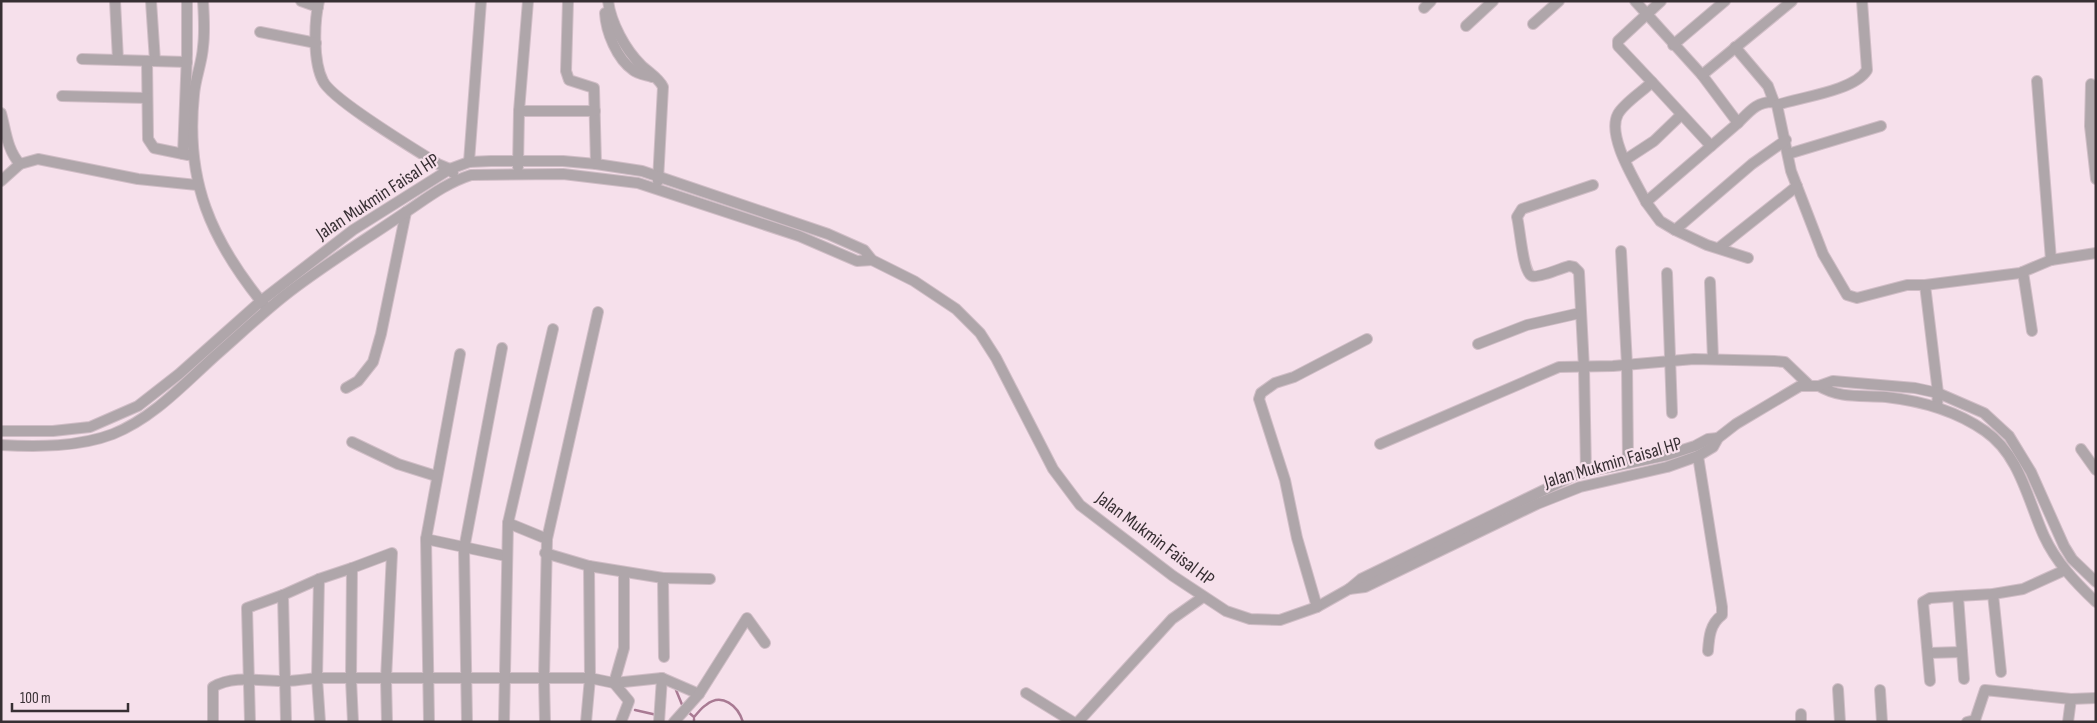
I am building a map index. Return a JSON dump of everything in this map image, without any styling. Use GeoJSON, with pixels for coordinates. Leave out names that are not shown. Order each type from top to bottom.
{"type":"FeatureCollection","features":[{"type":"Feature","properties":{"kind":"street"},"geometry":{"type":"LineString","coordinates":[[115,1],[118,60]]}},
{"type":"Feature","properties":{"kind":"street"},"geometry":{"type":"LineString","coordinates":[[151,1],[151,61],[147,98],[148,139],[154,148],[188,155]]}},
{"type":"Feature","properties":{"kind":"street"},"geometry":{"type":"LineString","coordinates":[[186,1],[188,155],[197,185],[218,237],[268,310]]}},
{"type":"Feature","properties":{"kind":"street"},"geometry":{"type":"LineString","coordinates":[[188,155],[194,95],[204,47],[203,1]]}},
{"type":"Feature","properties":{"kind":"street"},"geometry":{"type":"LineString","coordinates":[[301,1],[318,4],[316,43],[318,66],[323,82],[331,92],[415,149],[450,169],[457,180]]}},
{"type":"Feature","properties":{"kind":"street"},"geometry":{"type":"LineString","coordinates":[[469,162],[480,1]]}},
{"type":"Feature","properties":{"kind":"street"},"geometry":{"type":"LineString","coordinates":[[518,174],[519,111],[528,1]]}},
{"type":"Feature","properties":{"kind":"street"},"geometry":{"type":"LineString","coordinates":[[568,1],[566,71],[569,80],[594,88],[596,164]]}},
{"type":"Feature","properties":{"kind":"street"},"geometry":{"type":"LineString","coordinates":[[606,1],[605,16],[609,31],[622,60],[633,70],[661,82],[664,93],[661,109],[657,189]]}},
{"type":"Feature","properties":{"kind":"street"},"geometry":{"type":"LineString","coordinates":[[1466,26],[1493,1]]}},
{"type":"Feature","properties":{"kind":"street"},"geometry":{"type":"LineString","coordinates":[[1534,24],[1559,1]]}},
{"type":"Feature","properties":{"kind":"street"},"geometry":{"type":"LineString","coordinates":[[1635,1],[1702,75],[1738,123]]}},
{"type":"Feature","properties":{"kind":"street"},"geometry":{"type":"LineString","coordinates":[[1661,1],[1618,41],[1618,46],[1711,146]]}},
{"type":"Feature","properties":{"kind":"street"},"geometry":{"type":"LineString","coordinates":[[1673,45],[1725,1]]}},
{"type":"Feature","properties":{"kind":"street"},"geometry":{"type":"LineString","coordinates":[[1702,75],[1792,1]]}},
{"type":"Feature","properties":{"kind":"street"},"geometry":{"type":"LineString","coordinates":[[1646,202],[1738,123],[1757,104],[1776,103],[1849,85],[1863,77],[1867,70],[1862,1]]}},
{"type":"Feature","properties":{"kind":"street"},"geometry":{"type":"LineString","coordinates":[[260,32],[316,43]]}},
{"type":"Feature","properties":{"kind":"street"},"geometry":{"type":"LineString","coordinates":[[1735,47],[1768,86],[1776,103],[1797,186],[1823,254],[1851,298],[1907,285],[1925,285],[2024,272],[2051,260],[2096,252]]}},
{"type":"Feature","properties":{"kind":"street"},"geometry":{"type":"LineString","coordinates":[[82,58],[186,62]]}},
{"type":"Feature","properties":{"kind":"street"},"geometry":{"type":"LineString","coordinates":[[2037,81],[2051,260]]}},
{"type":"Feature","properties":{"kind":"street"},"geometry":{"type":"LineString","coordinates":[[1652,82],[1618,113],[1615,122],[1617,143],[1646,202],[1660,222],[1707,245],[1720,247],[1748,258]]}},
{"type":"Feature","properties":{"kind":"street"},"geometry":{"type":"LineString","coordinates":[[2091,84],[2090,126],[2096,179]]}},
{"type":"Feature","properties":{"kind":"street"},"geometry":{"type":"LineString","coordinates":[[62,96],[147,98]]}},
{"type":"Feature","properties":{"kind":"street"},"geometry":{"type":"LineString","coordinates":[[519,111],[595,111]]}},
{"type":"Feature","properties":{"kind":"street"},"geometry":{"type":"LineString","coordinates":[[1,113],[13,156],[20,164]]}},
{"type":"Feature","properties":{"kind":"street"},"geometry":{"type":"LineString","coordinates":[[1625,160],[1654,141],[1681,115]]}},
{"type":"Feature","properties":{"kind":"street"},"geometry":{"type":"LineString","coordinates":[[1788,154],[1881,126]]}},
{"type":"Feature","properties":{"kind":"street"},"geometry":{"type":"LineString","coordinates":[[1676,230],[1745,170],[1786,140]]}},
{"type":"Feature","properties":{"kind":"street"},"geometry":{"type":"LineString","coordinates":[[1,181],[20,164],[38,159],[138,179],[197,185]]}},
{"type":"Feature","properties":{"kind":"street","name":"Jalan Mukmin Faisal HP"},"geometry":{"type":"LineString","coordinates":[[1,431],[53,431],[90,427],[138,406],[179,374],[261,301],[353,230],[450,169],[469,162],[563,161],[596,164],[642,172],[806,225],[864,250],[872,260],[914,280],[956,309],[980,333],[996,358],[1053,469],[1080,505],[1203,597],[1236,616],[1267,621],[1280,620],[1317,607],[1349,589],[1361,579],[1562,481],[1586,472],[1667,455],[1695,446],[1708,439],[1718,438]]}},
{"type":"Feature","properties":{"kind":"street","name":"Jalan Mukmin Faisal HP"},"geometry":{"type":"LineString","coordinates":[[1,445],[54,445],[93,441],[130,426],[146,416],[187,382],[268,310],[361,241],[457,180],[482,174],[594,177],[638,183],[799,236],[857,262],[872,260]]}},
{"type":"Feature","properties":{"kind":"street"},"geometry":{"type":"LineString","coordinates":[[1586,472],[1584,368],[1579,272],[1574,267],[1534,276],[1528,274],[1524,269],[1522,233],[1517,217],[1522,209],[1593,186]]}},
{"type":"Feature","properties":{"kind":"street"},"geometry":{"type":"LineString","coordinates":[[1720,247],[1797,186]]}},
{"type":"Feature","properties":{"kind":"street"},"geometry":{"type":"LineString","coordinates":[[346,388],[358,381],[372,362],[381,334],[406,212]]}},
{"type":"Feature","properties":{"kind":"street"},"geometry":{"type":"LineString","coordinates":[[1621,251],[1627,365],[1628,463]]}},
{"type":"Feature","properties":{"kind":"street"},"geometry":{"type":"LineString","coordinates":[[2024,272],[2032,332]]}},
{"type":"Feature","properties":{"kind":"street"},"geometry":{"type":"LineString","coordinates":[[1667,273],[1672,413]]}},
{"type":"Feature","properties":{"kind":"street"},"geometry":{"type":"LineString","coordinates":[[1710,282],[1713,359]]}},
{"type":"Feature","properties":{"kind":"street"},"geometry":{"type":"LineString","coordinates":[[1925,285],[1938,393],[1937,406]]}},
{"type":"Feature","properties":{"kind":"street"},"geometry":{"type":"LineString","coordinates":[[545,722],[546,539],[598,312]]}},
{"type":"Feature","properties":{"kind":"street"},"geometry":{"type":"LineString","coordinates":[[1478,344],[1527,325],[1580,313]]}},
{"type":"Feature","properties":{"kind":"street"},"geometry":{"type":"LineString","coordinates":[[504,722],[508,523],[552,329]]}},
{"type":"Feature","properties":{"kind":"street"},"geometry":{"type":"LineString","coordinates":[[1317,607],[1299,546],[1285,480],[1259,399],[1261,394],[1275,384],[1294,377],[1367,338]]}},
{"type":"Feature","properties":{"kind":"street"},"geometry":{"type":"LineString","coordinates":[[467,722],[464,549],[502,348]]}},
{"type":"Feature","properties":{"kind":"street"},"geometry":{"type":"LineString","coordinates":[[429,722],[426,540],[436,476],[460,354]]}},
{"type":"Feature","properties":{"kind":"street"},"geometry":{"type":"LineString","coordinates":[[1380,444],[1560,367],[1584,368],[1713,359],[1785,362],[1809,386],[1833,394],[1887,398],[1937,406],[1987,432],[2008,456],[2027,490],[2044,536],[2065,570],[2096,602]]}},
{"type":"Feature","properties":{"kind":"street","name":"Jalan Mukmin Faisal HP"},"geometry":{"type":"LineString","coordinates":[[1349,589],[1365,587],[1537,504],[1580,487],[1666,467],[1698,456],[1713,447],[1718,438],[1736,424],[1809,386],[1833,381],[1888,385],[1938,393],[1984,413],[2009,436],[2032,472],[2064,546],[2072,559],[2095,579]]}},
{"type":"Feature","properties":{"kind":"street"},"geometry":{"type":"LineString","coordinates":[[352,442],[398,464],[436,476]]}},
{"type":"Feature","properties":{"kind":"street"},"geometry":{"type":"LineString","coordinates":[[2081,449],[2096,470]]}},
{"type":"Feature","properties":{"kind":"street"},"geometry":{"type":"LineString","coordinates":[[1698,456],[1723,613],[1711,630],[1708,651]]}},
{"type":"Feature","properties":{"kind":"street"},"geometry":{"type":"LineString","coordinates":[[508,523],[546,539]]}},
{"type":"Feature","properties":{"kind":"street"},"geometry":{"type":"LineString","coordinates":[[426,540],[506,556]]}},
{"type":"Feature","properties":{"kind":"street"},"geometry":{"type":"LineString","coordinates":[[250,722],[247,608],[283,595],[318,579],[392,553],[386,679],[387,722]]}},
{"type":"Feature","properties":{"kind":"street"},"geometry":{"type":"LineString","coordinates":[[545,553],[589,566],[624,572],[663,578],[710,579]]}},
{"type":"Feature","properties":{"kind":"street"},"geometry":{"type":"LineString","coordinates":[[586,722],[590,678],[589,566]]}},
{"type":"Feature","properties":{"kind":"street"},"geometry":{"type":"LineString","coordinates":[[352,568],[351,678],[353,722]]}},
{"type":"Feature","properties":{"kind":"street"},"geometry":{"type":"LineString","coordinates":[[1930,681],[1923,602],[1930,598],[1993,594],[2023,589],[2065,570]]}},
{"type":"Feature","properties":{"kind":"street"},"geometry":{"type":"LineString","coordinates":[[614,683],[624,648],[624,572]]}},
{"type":"Feature","properties":{"kind":"street"},"geometry":{"type":"LineString","coordinates":[[663,578],[664,657]]}},
{"type":"Feature","properties":{"kind":"street"},"geometry":{"type":"LineString","coordinates":[[318,579],[317,678],[320,722]]}},
{"type":"Feature","properties":{"kind":"street"},"geometry":{"type":"LineString","coordinates":[[1993,594],[2001,672]]}},
{"type":"Feature","properties":{"kind":"street"},"geometry":{"type":"LineString","coordinates":[[283,595],[286,722]]}},
{"type":"Feature","properties":{"kind":"street"},"geometry":{"type":"LineString","coordinates":[[1958,596],[1964,680]]}},
{"type":"Feature","properties":{"kind":"street"},"geometry":{"type":"LineString","coordinates":[[1078,722],[1172,618],[1203,597]]}},
{"type":"Feature","properties":{"kind":"street"},"geometry":{"type":"LineString","coordinates":[[678,717],[695,697],[748,618],[765,643]]}},
{"type":"Feature","properties":{"kind":"street"},"geometry":{"type":"LineString","coordinates":[[1928,653],[1962,652]]}},
{"type":"Feature","properties":{"kind":"street"},"geometry":{"type":"LineString","coordinates":[[213,722],[213,687],[220,683],[248,679],[285,681],[317,678],[590,678],[614,683],[662,678],[695,697]]}},
{"type":"Feature","properties":{"kind":"street"},"geometry":{"type":"LineString","coordinates":[[659,722],[662,678]]}},
{"type":"Feature","properties":{"kind":"street"},"geometry":{"type":"LineString","coordinates":[[614,683],[629,702],[621,722]]}},
{"type":"Feature","properties":{"kind":"street"},"geometry":{"type":"LineString","coordinates":[[1838,689],[1840,722]]}},
{"type":"Feature","properties":{"kind":"street"},"geometry":{"type":"LineString","coordinates":[[1880,690],[1882,722]]}},
{"type":"Feature","properties":{"kind":"street"},"geometry":{"type":"LineString","coordinates":[[1967,722],[1976,720],[1985,690],[2072,699],[2096,698]]}},
{"type":"Feature","properties":{"kind":"street"},"geometry":{"type":"LineString","coordinates":[[1026,693],[1073,722]]}},
{"type":"Feature","properties":{"kind":"street"},"geometry":{"type":"LineString","coordinates":[[2068,722],[2072,699]]}},
{"type":"Feature","properties":{"kind":"waterway"},"geometry":{"type":"LineString","coordinates":[[676,690],[683,707]]}},
{"type":"Feature","properties":{"kind":"waterway"},"geometry":{"type":"LineString","coordinates":[[687,711],[694,717],[712,701],[723,700],[733,706],[743,722]]}},
{"type":"Feature","properties":{"kind":"waterway"},"geometry":{"type":"LineString","coordinates":[[635,710],[657,715]]}}]}
